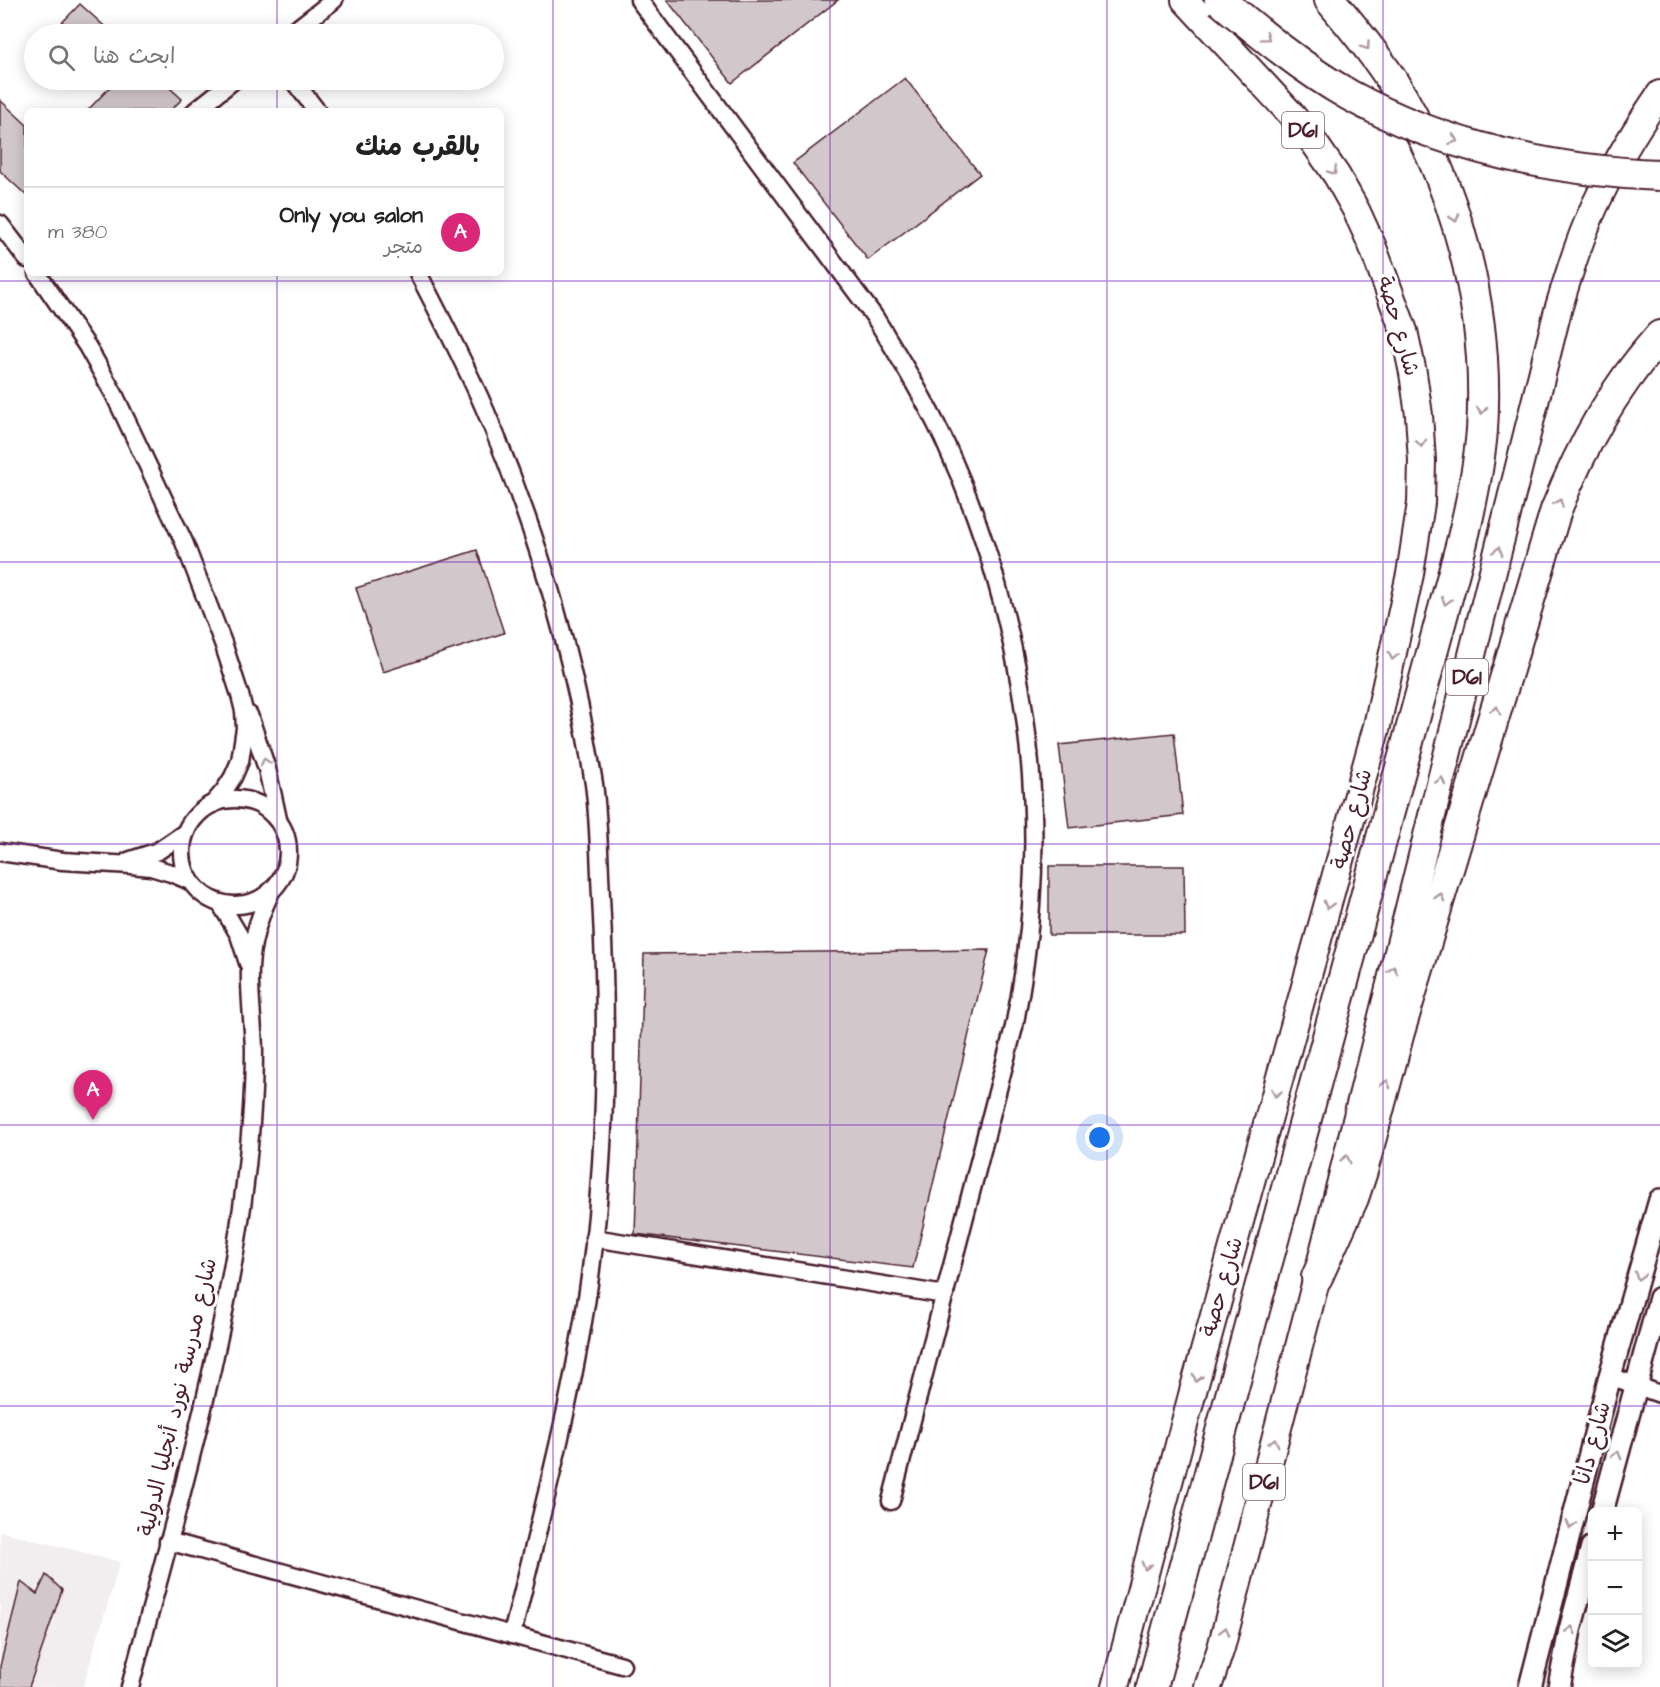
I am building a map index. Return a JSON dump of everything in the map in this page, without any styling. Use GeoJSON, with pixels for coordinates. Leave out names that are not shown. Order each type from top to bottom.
{"type":"FeatureCollection","features":[{"type":"Feature","properties":{"kind":"highway"},"geometry":{"type":"LineString","coordinates":[[1220,0],[1301,64],[1348,94],[1402,120],[1458,141],[1514,156],[1574,168],[1660,175]]}},
{"type":"Feature","properties":{"kind":"highway"},"geometry":{"type":"LineString","coordinates":[[1152,1687],[1462,542],[1475,486],[1482,430],[1483,373],[1478,317],[1468,261],[1449,197],[1423,136],[1391,79],[1330,0]]}},
{"type":"Feature","properties":{"kind":"highway"},"geometry":{"type":"LineString","coordinates":[[1317,1277],[1353,1198],[1362,1171],[1399,1032],[1556,510],[1572,469],[1592,430],[1641,357],[1660,336]]}},
{"type":"Feature","properties":{"kind":"main road","name":"شارع حصة"},"geometry":{"type":"LineString","coordinates":[[1115,1687],[1192,1395],[1377,726],[1410,574],[1421,503],[1422,461],[1413,373],[1404,331],[1372,244],[1337,176],[1315,144],[1291,114],[1185,0]]}},
{"type":"Feature","properties":{"kind":"main road","name":"D61"},"geometry":{"type":"LineString","coordinates":[[1208,1687],[1221,1648],[1317,1277],[1558,310],[1576,251],[1600,195],[1629,140],[1660,94]]}},
{"type":"Feature","properties":{"kind":"street"},"geometry":{"type":"LineString","coordinates":[[303,24],[334,0]]}},
{"type":"Feature","properties":{"kind":"street"},"geometry":{"type":"LineString","coordinates":[[639,0],[874,316],[899,356],[943,438],[962,481],[989,558],[1005,614],[1023,706],[1030,776],[1033,846],[1023,983],[1014,1028],[891,1501]]}},
{"type":"Feature","properties":{"kind":"street"},"geometry":{"type":"LineString","coordinates":[[199,108],[221,90]]}},
{"type":"Feature","properties":{"kind":"street"},"geometry":{"type":"LineString","coordinates":[[301,90],[314,108]]}},
{"type":"Feature","properties":{"kind":"street"},"geometry":{"type":"LineString","coordinates":[[0,224],[24,250]]}},
{"type":"Feature","properties":{"kind":"street"},"geometry":{"type":"LineString","coordinates":[[40,276],[87,346],[138,443],[201,582],[259,743],[278,819],[288,841],[288,864],[284,875],[270,894],[246,905],[233,906],[203,895],[190,881],[182,857],[182,844],[196,816],[213,804],[224,791],[240,761],[245,728],[240,695]]}},
{"type":"Feature","properties":{"kind":"street"},"geometry":{"type":"LineString","coordinates":[[420,276],[466,367],[526,514],[566,650],[594,789],[604,946],[606,1029],[602,1159],[582,1330],[572,1383],[512,1635]]}},
{"type":"Feature","properties":{"kind":"street"},"geometry":{"type":"LineString","coordinates":[[213,804],[231,799],[252,801],[278,819]]}},
{"type":"Feature","properties":{"kind":"street"},"geometry":{"type":"LineString","coordinates":[[110,864],[158,851],[186,832]]}},
{"type":"Feature","properties":{"kind":"street"},"geometry":{"type":"LineString","coordinates":[[0,852],[63,861],[151,867],[190,881]]}},
{"type":"Feature","properties":{"kind":"street","name":"شارع مدرسة نورد أنجليا الدولية"},"geometry":{"type":"LineString","coordinates":[[130,1687],[200,1425],[230,1282],[250,1137],[253,1029],[250,970],[256,931],[270,894]]}},
{"type":"Feature","properties":{"kind":"street","name":"شارع مدرسة نورد أنجليا الدولية"},"geometry":{"type":"LineString","coordinates":[[220,903],[239,935],[250,970]]}},
{"type":"Feature","properties":{"kind":"street","name":"شارع دانا"},"geometry":{"type":"LineString","coordinates":[[1530,1687],[1610,1376],[1660,1200]]}},
{"type":"Feature","properties":{"kind":"street"},"geometry":{"type":"LineString","coordinates":[[594,1238],[945,1295]]}},
{"type":"Feature","properties":{"kind":"street","name":"شارع دانا"},"geometry":{"type":"LineString","coordinates":[[1603,1507],[1660,1298]]}},
{"type":"Feature","properties":{"kind":"street"},"geometry":{"type":"LineString","coordinates":[[1610,1376],[1660,1394]]}},
{"type":"Feature","properties":{"kind":"street"},"geometry":{"type":"LineString","coordinates":[[168,1541],[622,1665]]}},
{"type":"Feature","properties":{"kind":"street"},"geometry":{"type":"LineString","coordinates":[[1559,1687],[1570,1630],[1589,1561]]}},
{"type":"Feature","properties":{"kind":"shaded area"},"geometry":{"type":"Polygon","coordinates":[[[0,1531],[120,1562],[83,1687],[0,1687],[0,1531]]]}},
{"type":"Feature","properties":{"kind":"building"},"geometry":{"type":"Polygon","coordinates":[[[667,0],[838,0],[732,83],[667,0]]]}},
{"type":"Feature","properties":{"kind":"building"},"geometry":{"type":"Polygon","coordinates":[[[80,4],[102,24],[61,24],[80,4]]]}},
{"type":"Feature","properties":{"kind":"building"},"geometry":{"type":"Polygon","coordinates":[[[905,78],[980,174],[868,260],[793,163],[905,78]]]}},
{"type":"Feature","properties":{"kind":"building"},"geometry":{"type":"Polygon","coordinates":[[[107,90],[172,90],[182,99],[173,108],[90,108],[107,90]]]}},
{"type":"Feature","properties":{"kind":"building"},"geometry":{"type":"Polygon","coordinates":[[[0,100],[24,122],[24,193],[0,171],[0,100]]]}},
{"type":"Feature","properties":{"kind":"building"},"geometry":{"type":"Polygon","coordinates":[[[477,550],[504,633],[383,672],[356,588],[477,550]]]}},
{"type":"Feature","properties":{"kind":"building"},"geometry":{"type":"Polygon","coordinates":[[[1174,733],[1183,815],[1069,828],[1059,745],[1174,733]]]}},
{"type":"Feature","properties":{"kind":"building"},"geometry":{"type":"Polygon","coordinates":[[[1049,866],[1184,866],[1185,935],[1049,935],[1049,866]]]}},
{"type":"Feature","properties":{"kind":"building"},"geometry":{"type":"Polygon","coordinates":[[[989,950],[913,1268],[635,1234],[644,954],[989,950]]]}},
{"type":"Feature","properties":{"kind":"building"},"geometry":{"type":"Polygon","coordinates":[[[46,1575],[62,1590],[29,1687],[0,1687],[0,1666],[21,1582],[37,1594],[46,1575]]]}},
{"type":"Feature","properties":{"kind":"place","name":"Only you salon"},"geometry":{"type":"Point","coordinates":[93,1120]}}]}
